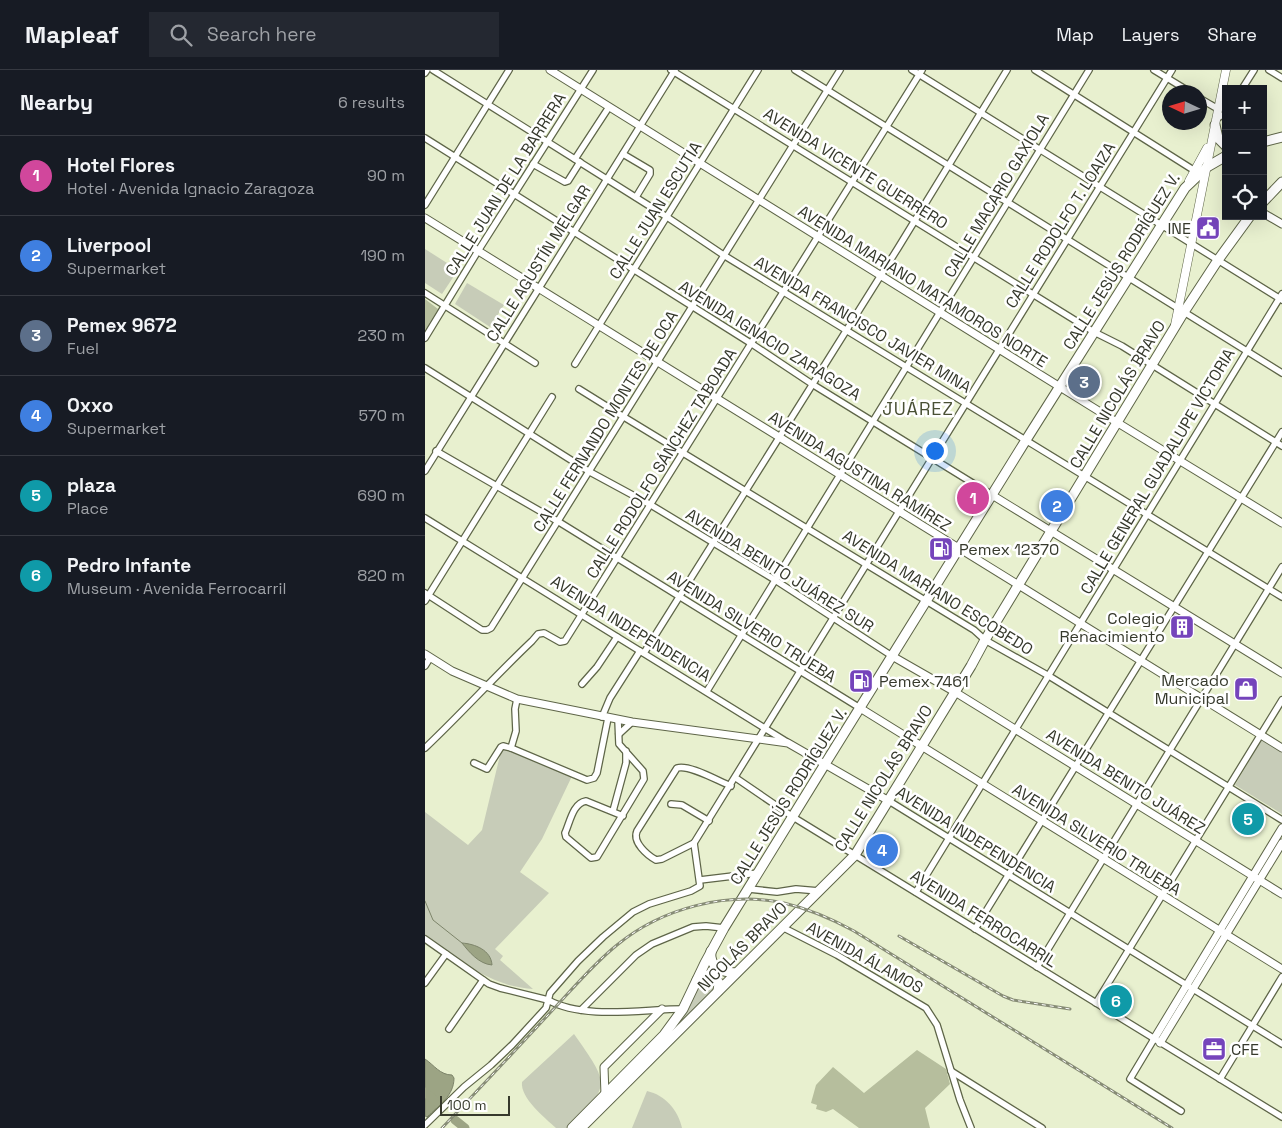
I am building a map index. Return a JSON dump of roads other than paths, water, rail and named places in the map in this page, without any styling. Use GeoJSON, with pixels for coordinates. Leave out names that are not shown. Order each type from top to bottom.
{"type":"FeatureCollection","features":[{"type":"Feature","properties":{"kind":"main road"},"geometry":{"type":"LineString","coordinates":[[1181,310],[1191,243],[1226,70]]}},
{"type":"Feature","properties":{"kind":"main road"},"geometry":{"type":"LineString","coordinates":[[1215,124],[1218,138],[1222,142]]}},
{"type":"Feature","properties":{"kind":"main road","name":"CALLE JESÚS RODRÍGUEZ V."},"geometry":{"type":"LineString","coordinates":[[623,1081],[673,1023],[683,1008],[724,928],[1059,387],[1185,188],[1207,148],[1215,124]]}},
{"type":"Feature","properties":{"kind":"main road"},"geometry":{"type":"LineString","coordinates":[[1267,141],[1282,137]]}},
{"type":"Feature","properties":{"kind":"main road"},"geometry":{"type":"LineString","coordinates":[[1185,188],[1206,167],[1222,158]]}},
{"type":"Feature","properties":{"kind":"main road"},"geometry":{"type":"LineString","coordinates":[[1267,198],[1282,182]]}},
{"type":"Feature","properties":{"kind":"main road","name":"CALLE NICOLÁS BRAVO"},"geometry":{"type":"LineString","coordinates":[[819,891],[855,855],[1153,366],[1173,332],[1181,310],[1247,220]]}},
{"type":"Feature","properties":{"kind":"main road","name":"NICOLÁS BRAVO"},"geometry":{"type":"LineString","coordinates":[[623,1081],[687,1023],[819,891]]}},
{"type":"Feature","properties":{"kind":"main road"},"geometry":{"type":"LineString","coordinates":[[711,951],[711,960],[715,967],[722,972],[736,973]]}},
{"type":"Feature","properties":{"kind":"main road"},"geometry":{"type":"LineString","coordinates":[[697,980],[705,975],[713,976],[719,983],[718,991]]}},
{"type":"Feature","properties":{"kind":"main road"},"geometry":{"type":"LineString","coordinates":[[572,1128],[605,1095],[623,1081]]}},
{"type":"Feature","properties":{"kind":"main road"},"geometry":{"type":"LineString","coordinates":[[581,1128],[623,1081]]}},
{"type":"Feature","properties":{"kind":"street","name":"AVENIDA FRANCISCO JAVIER MINA"},"geometry":{"type":"LineString","coordinates":[[433,70],[636,197],[725,256],[1282,597]]}},
{"type":"Feature","properties":{"kind":"street"},"geometry":{"type":"LineString","coordinates":[[425,205],[509,70]]}},
{"type":"Feature","properties":{"kind":"street","name":"AVENIDA MARIANO MATAMOROS NORTE"},"geometry":{"type":"LineString","coordinates":[[550,70],[999,350],[1282,523]]}},
{"type":"Feature","properties":{"kind":"street","name":"CALLE JUAN DE LA BARRERA"},"geometry":{"type":"LineString","coordinates":[[425,338],[593,70]]}},
{"type":"Feature","properties":{"kind":"street","name":"CALLE JUAN ESCUTIA"},"geometry":{"type":"LineString","coordinates":[[575,364],[758,70]]}},
{"type":"Feature","properties":{"kind":"street"},"geometry":{"type":"LineString","coordinates":[[795,70],[1282,373]]}},
{"type":"Feature","properties":{"kind":"street","name":"CALLE FERNANDO MONTES DE OCA"},"geometry":{"type":"LineString","coordinates":[[427,594],[485,630],[489,630],[493,626],[840,70]]}},
{"type":"Feature","properties":{"kind":"street"},"geometry":{"type":"LineString","coordinates":[[912,70],[921,72],[981,113],[1281,297]]}},
{"type":"Feature","properties":{"kind":"street"},"geometry":{"type":"LineString","coordinates":[[474,763],[487,769],[501,747],[511,748],[587,780],[594,778],[597,773],[605,717],[610,698],[679,596],[1007,70]]}},
{"type":"Feature","properties":{"kind":"street"},"geometry":{"type":"LineString","coordinates":[[1035,70],[1195,171]]}},
{"type":"Feature","properties":{"kind":"street","name":"CALLE MACARIO GAXIOLA"},"geometry":{"type":"LineString","coordinates":[[707,691],[1089,70]]}},
{"type":"Feature","properties":{"kind":"street"},"geometry":{"type":"LineString","coordinates":[[1153,70],[1178,85]]}},
{"type":"Feature","properties":{"kind":"street","name":"CALLE RODOLFO T. LOAIZA"},"geometry":{"type":"LineString","coordinates":[[694,843],[736,778],[1172,70]]}},
{"type":"Feature","properties":{"kind":"street"},"geometry":{"type":"LineString","coordinates":[[1245,85],[1254,70]]}},
{"type":"Feature","properties":{"kind":"street"},"geometry":{"type":"LineString","coordinates":[[1269,70],[1282,78]]}},
{"type":"Feature","properties":{"kind":"street","name":"AVENIDA VICENTE GUERRERO"},"geometry":{"type":"LineString","coordinates":[[674,71],[974,258],[1094,332],[1122,346],[1282,446]]}},
{"type":"Feature","properties":{"kind":"street","name":"CALLE AGUSTÍN MELGAR"},"geometry":{"type":"LineString","coordinates":[[425,471],[674,71]]}},
{"type":"Feature","properties":{"kind":"street","name":"CALLE RODOLFO SÁNCHEZ TABOADA"},"geometry":{"type":"LineString","coordinates":[[487,687],[532,642],[537,634],[544,633],[560,642],[565,642],[921,72]]}},
{"type":"Feature","properties":{"kind":"street"},"geometry":{"type":"LineString","coordinates":[[1207,103],[1218,109]]}},
{"type":"Feature","properties":{"kind":"street"},"geometry":{"type":"LineString","coordinates":[[533,164],[565,182],[568,181],[609,107]]}},
{"type":"Feature","properties":{"kind":"street"},"geometry":{"type":"LineString","coordinates":[[1215,124],[1222,117]]}},
{"type":"Feature","properties":{"kind":"street","name":"AVENIDA IGNACIO ZARAGOZA"},"geometry":{"type":"LineString","coordinates":[[425,138],[752,344],[812,384],[1282,673]]}},
{"type":"Feature","properties":{"kind":"street"},"geometry":{"type":"LineString","coordinates":[[623,154],[650,170],[636,197]]}},
{"type":"Feature","properties":{"kind":"street"},"geometry":{"type":"LineString","coordinates":[[1267,215],[1282,224]]}},
{"type":"Feature","properties":{"kind":"street","name":"AVENIDA AGUSTINA RAMÍREZ"},"geometry":{"type":"LineString","coordinates":[[425,218],[1282,748]]}},
{"type":"Feature","properties":{"kind":"street"},"geometry":{"type":"LineString","coordinates":[[425,293],[535,363]]}},
{"type":"Feature","properties":{"kind":"street","name":"CALLE GENERAL GUADALUPE VICTORIA"},"geometry":{"type":"LineString","coordinates":[[916,892],[1081,624],[1112,569],[1281,297]]}},
{"type":"Feature","properties":{"kind":"street"},"geometry":{"type":"LineString","coordinates":[[425,368],[590,472]]}},
{"type":"Feature","properties":{"kind":"street","name":"AVENIDA MARIANO ESCOBEDO"},"geometry":{"type":"LineString","coordinates":[[579,389],[974,630],[985,640],[1049,676],[1282,820]]}},
{"type":"Feature","properties":{"kind":"street"},"geometry":{"type":"LineString","coordinates":[[425,601],[427,594],[552,397]]}},
{"type":"Feature","properties":{"kind":"street"},"geometry":{"type":"LineString","coordinates":[[975,928],[1282,432]]}},
{"type":"Feature","properties":{"kind":"street","name":"AVENIDA SILVERIO TRUEBA"},"geometry":{"type":"LineString","coordinates":[[436,451],[559,522],[1282,969]]}},
{"type":"Feature","properties":{"kind":"street","name":"AVENIDA BENITO JUÁREZ SUR"},"geometry":{"type":"LineString","coordinates":[[590,472],[775,580],[835,617],[892,656],[955,692]]}},
{"type":"Feature","properties":{"kind":"street","name":"AVENIDA INDEPENDENCIA"},"geometry":{"type":"LineString","coordinates":[[425,518],[707,691],[788,743],[889,801],[1009,874],[1282,1044]]}},
{"type":"Feature","properties":{"kind":"street"},"geometry":{"type":"LineString","coordinates":[[1037,967],[1282,567]]}},
{"type":"Feature","properties":{"kind":"street"},"geometry":{"type":"LineString","coordinates":[[582,684],[597,667],[617,636]]}},
{"type":"Feature","properties":{"kind":"street"},"geometry":{"type":"LineString","coordinates":[[425,666],[427,656],[452,671],[517,699],[618,720],[788,743]]}},
{"type":"Feature","properties":{"kind":"street"},"geometry":{"type":"LineString","coordinates":[[425,748],[487,687]]}},
{"type":"Feature","properties":{"kind":"street","name":"AVENIDA BENITO JUÁREZ"},"geometry":{"type":"LineString","coordinates":[[955,692],[1282,894]]}},
{"type":"Feature","properties":{"kind":"street"},"geometry":{"type":"LineString","coordinates":[[511,748],[516,731],[515,709],[517,699]]}},
{"type":"Feature","properties":{"kind":"street"},"geometry":{"type":"LineString","coordinates":[[1096,1003],[1282,700]]}},
{"type":"Feature","properties":{"kind":"street"},"geometry":{"type":"LineString","coordinates":[[618,720],[619,744],[643,771],[645,776],[623,816],[595,858],[591,858],[566,837],[565,833],[581,801],[586,800],[623,816]]}},
{"type":"Feature","properties":{"kind":"street"},"geometry":{"type":"LineString","coordinates":[[619,734],[632,722]]}},
{"type":"Feature","properties":{"kind":"street"},"geometry":{"type":"LineString","coordinates":[[613,811],[626,763],[626,751]]}},
{"type":"Feature","properties":{"kind":"street"},"geometry":{"type":"LineString","coordinates":[[700,883],[694,843],[662,860],[656,860],[647,853],[635,838],[637,831],[677,768],[690,769],[731,786]]}},
{"type":"Feature","properties":{"kind":"street","name":"AVENIDA FERROCARRIL"},"geometry":{"type":"LineString","coordinates":[[736,778],[793,817],[1281,1115]]}},
{"type":"Feature","properties":{"kind":"street"},"geometry":{"type":"LineString","coordinates":[[671,804],[682,805],[709,821]]}},
{"type":"Feature","properties":{"kind":"street"},"geometry":{"type":"LineString","coordinates":[[1181,1111],[1130,1079],[1157,1041],[1190,987],[1256,878],[1282,828]]}},
{"type":"Feature","properties":{"kind":"street"},"geometry":{"type":"LineString","coordinates":[[1256,878],[1282,843]]}},
{"type":"Feature","properties":{"kind":"street"},"geometry":{"type":"LineString","coordinates":[[425,1125],[464,1087],[491,1066],[512,1045],[546,1008],[550,993],[578,961],[630,915],[649,904],[691,891],[700,883],[759,873]]}},
{"type":"Feature","properties":{"kind":"street"},"geometry":{"type":"LineString","coordinates":[[749,889],[781,892],[796,889],[819,891]]}},
{"type":"Feature","properties":{"kind":"street"},"geometry":{"type":"LineString","coordinates":[[581,1010],[636,955],[652,944],[693,926],[724,928]]}},
{"type":"Feature","properties":{"kind":"street","name":"AVENIDA ÁLAMOS"},"geometry":{"type":"LineString","coordinates":[[783,926],[919,1003],[932,1014],[937,1024],[951,1071]]}},
{"type":"Feature","properties":{"kind":"street"},"geometry":{"type":"LineString","coordinates":[[425,938],[483,980],[500,988],[548,1000],[555,1004],[600,1012],[683,1008]]}},
{"type":"Feature","properties":{"kind":"street"},"geometry":{"type":"LineString","coordinates":[[425,983],[446,954]]}},
{"type":"Feature","properties":{"kind":"street"},"geometry":{"type":"LineString","coordinates":[[1220,1079],[1282,977]]}},
{"type":"Feature","properties":{"kind":"street"},"geometry":{"type":"LineString","coordinates":[[449,1029],[483,980]]}},
{"type":"Feature","properties":{"kind":"street"},"geometry":{"type":"LineString","coordinates":[[605,1095],[604,1067],[661,1009]]}},
{"type":"Feature","properties":{"kind":"street"},"geometry":{"type":"LineString","coordinates":[[951,1071],[971,1128]]}},
{"type":"Feature","properties":{"kind":"street"},"geometry":{"type":"LineString","coordinates":[[951,1071],[1042,1128]]}},
{"type":"Feature","properties":{"kind":"waterway"},"geometry":{"type":"LineString","coordinates":[[425,901],[433,920],[462,943]]}},
{"type":"Feature","properties":{"kind":"waterway"},"geometry":{"type":"LineString","coordinates":[[425,1092],[440,1105]]}},
{"type":"Feature","properties":{"kind":"waterway"},"geometry":{"type":"LineString","coordinates":[[455,1120],[465,1128]]}},
{"type":"Feature","properties":{"kind":"railway"},"geometry":{"type":"LineString","coordinates":[[442,1128],[590,970],[617,945],[654,921],[675,912],[718,901],[740,899],[793,905],[829,918],[854,931],[1172,1128]]}},
{"type":"Feature","properties":{"kind":"railway"},"geometry":{"type":"LineString","coordinates":[[899,936],[1003,996],[1013,1000],[1070,1009]]}},
{"type":"Feature","properties":{"kind":"place","name":"INE"},"geometry":{"type":"Point","coordinates":[1208,228]}},
{"type":"Feature","properties":{"kind":"place","name":"Pemex 9672"},"geometry":{"type":"Point","coordinates":[1084,382]}},
{"type":"Feature","properties":{"kind":"place","name":"Hotel Flores"},"geometry":{"type":"Point","coordinates":[973,498]}},
{"type":"Feature","properties":{"kind":"place","name":"Liverpool"},"geometry":{"type":"Point","coordinates":[1057,506]}},
{"type":"Feature","properties":{"kind":"place","name":"Pemex 12370"},"geometry":{"type":"Point","coordinates":[941,549]}},
{"type":"Feature","properties":{"kind":"place","name":"Colegio Renacimiento"},"geometry":{"type":"Point","coordinates":[1182,627]}},
{"type":"Feature","properties":{"kind":"place","name":"Pemex 7461"},"geometry":{"type":"Point","coordinates":[861,681]}},
{"type":"Feature","properties":{"kind":"place","name":"Mercado Municipal"},"geometry":{"type":"Point","coordinates":[1246,689]}},
{"type":"Feature","properties":{"kind":"place","name":"plaza"},"geometry":{"type":"Point","coordinates":[1248,819]}},
{"type":"Feature","properties":{"kind":"place","name":"Oxxo"},"geometry":{"type":"Point","coordinates":[882,850]}},
{"type":"Feature","properties":{"kind":"place","name":"Pedro Infante"},"geometry":{"type":"Point","coordinates":[1116,1001]}},
{"type":"Feature","properties":{"kind":"place","name":"CFE"},"geometry":{"type":"Point","coordinates":[1214,1049]}},
{"type":"Feature","properties":{"kind":"district","name":"JUÁREZ"},"geometry":{"type":"Point","coordinates":[918,409]}}]}
